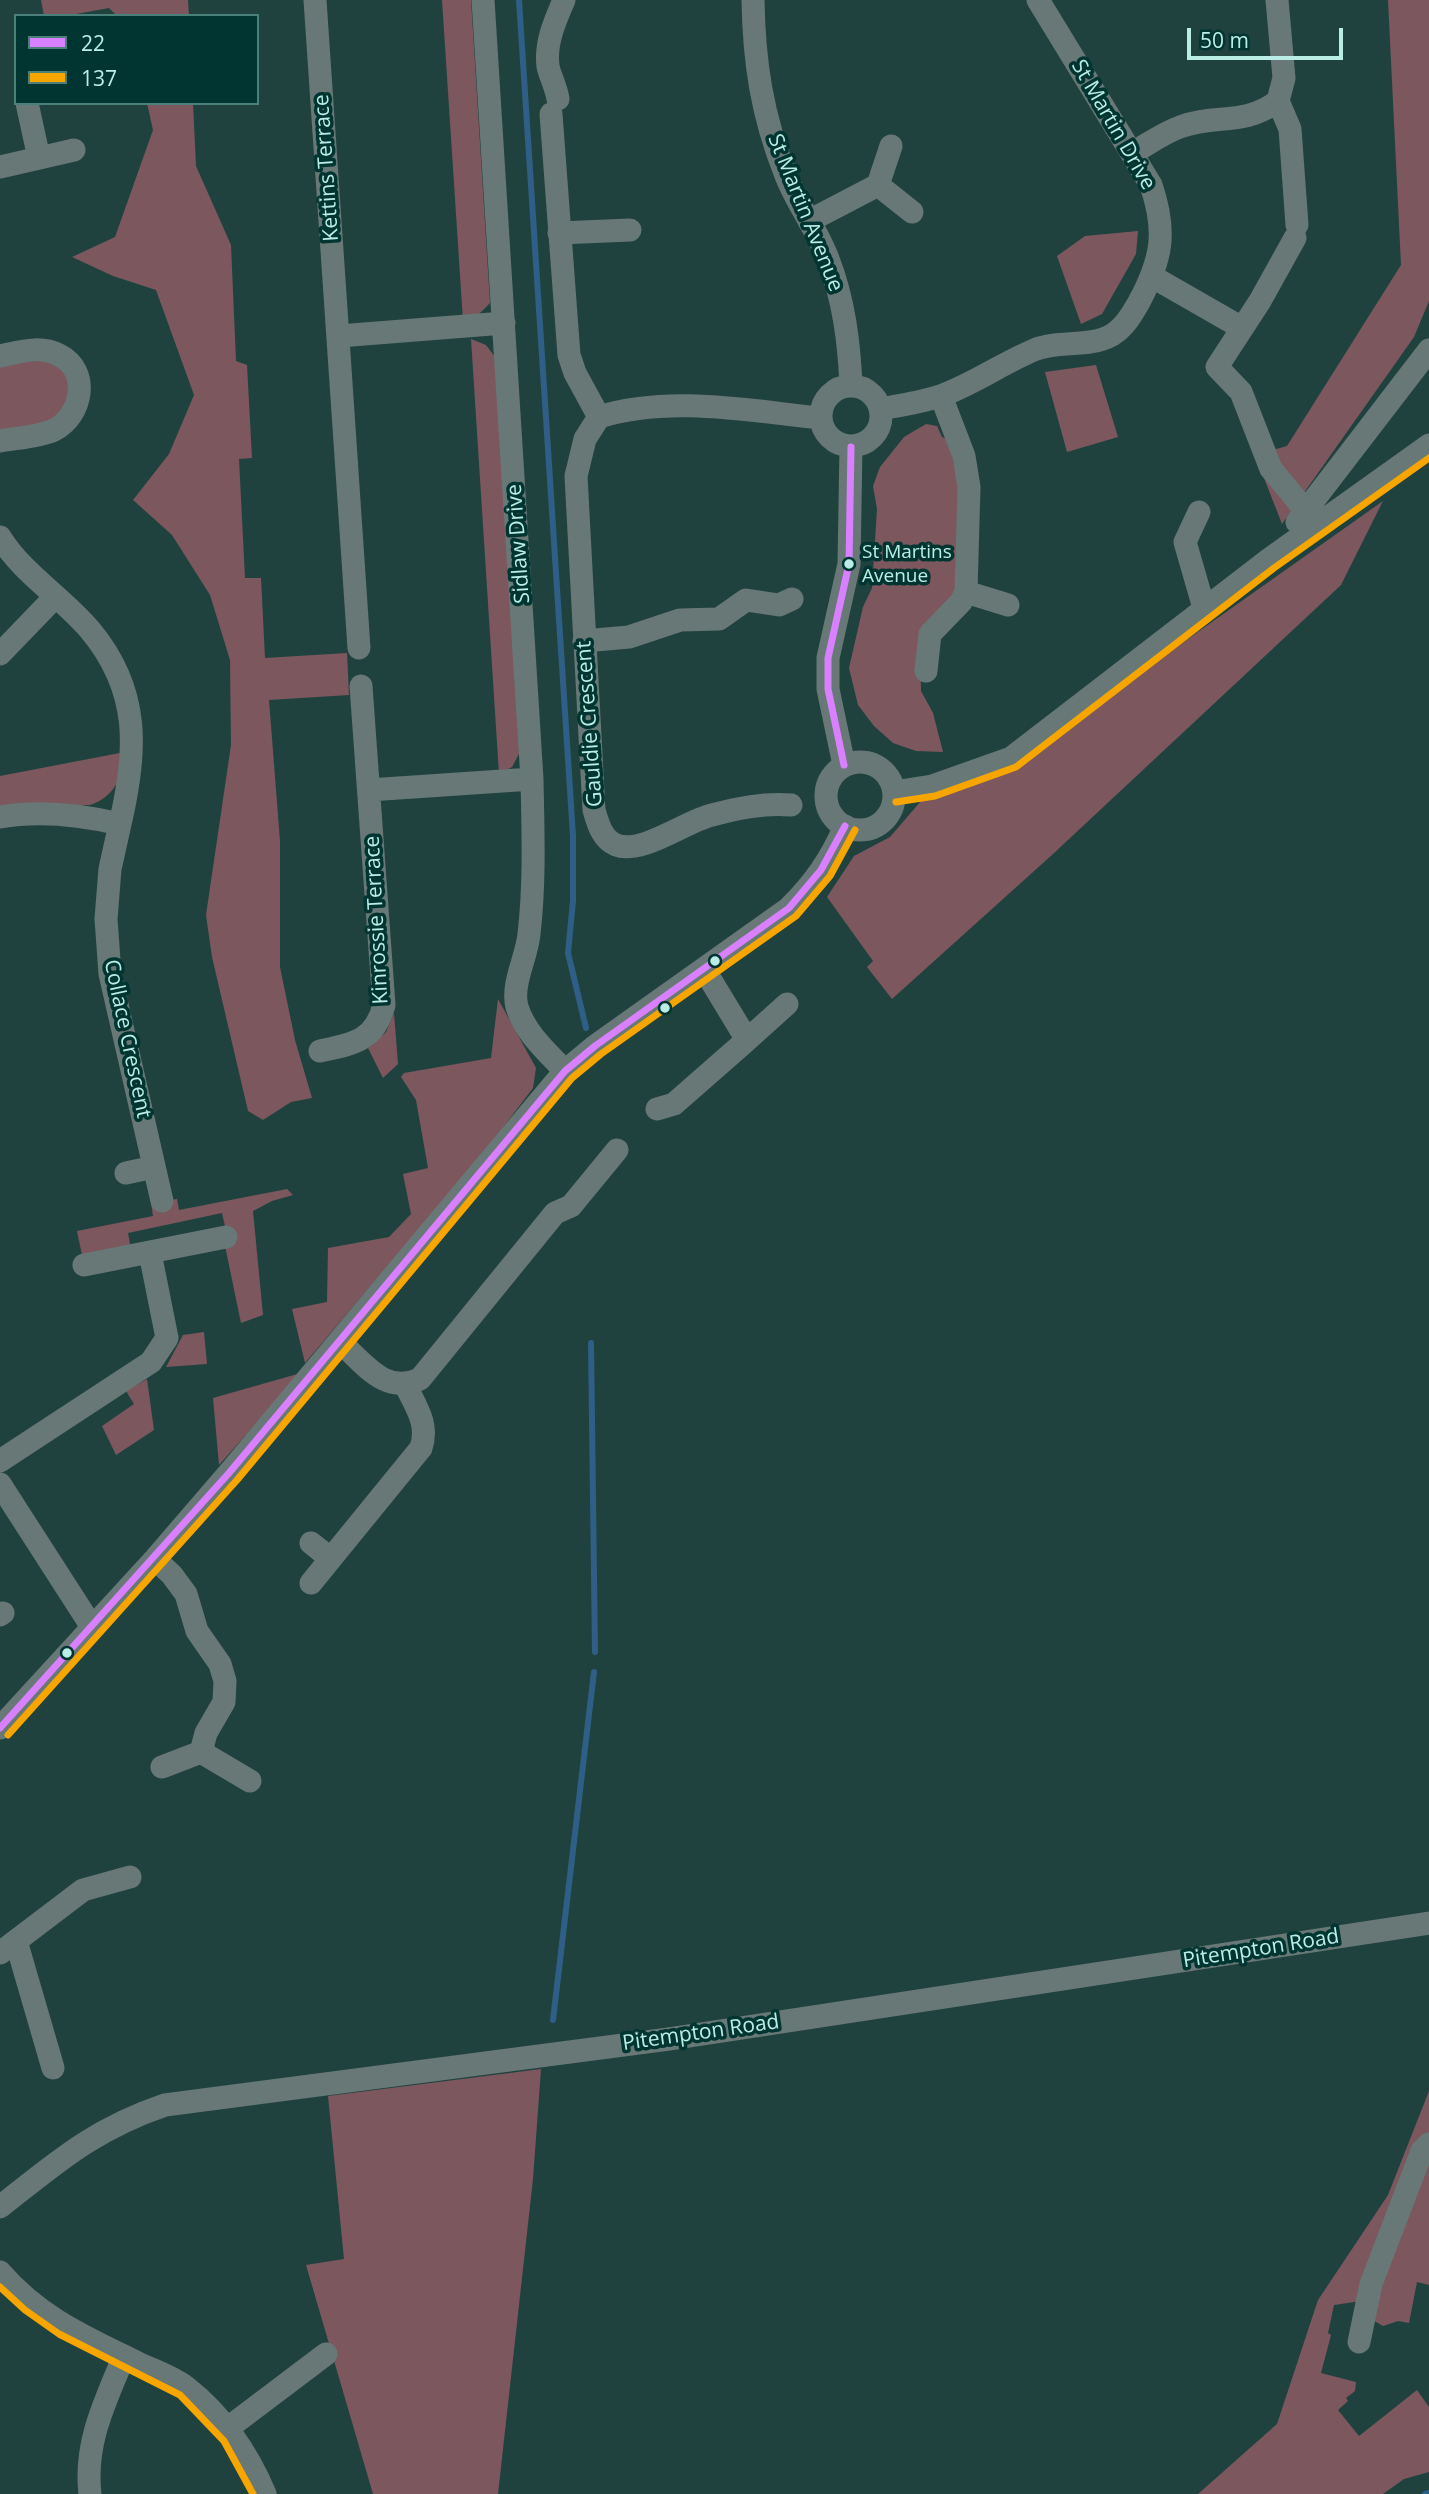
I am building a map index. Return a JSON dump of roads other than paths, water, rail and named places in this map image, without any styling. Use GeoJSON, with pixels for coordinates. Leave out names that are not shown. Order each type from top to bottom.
{"type":"FeatureCollection","features":[{"type":"Feature","properties":{"kind":"street","name":"Kettins Terrace"},"geometry":{"type":"LineString","coordinates":[[315,0],[359,648]]}},
{"type":"Feature","properties":{"kind":"street","name":"Sidlaw Drive"},"geometry":{"type":"LineString","coordinates":[[483,0],[532,779],[533,878],[529,937],[519,978],[516,1005],[526,1028],[565,1071]]}},
{"type":"Feature","properties":{"kind":"street","name":"St Martin Avenue"},"geometry":{"type":"LineString","coordinates":[[753,0],[754,54],[769,124],[785,175],[828,258],[841,302],[849,344],[851,385]]}},
{"type":"Feature","properties":{"kind":"street","name":"St Martin Drive"},"geometry":{"type":"LineString","coordinates":[[881,409],[942,396],[1036,349],[1099,340],[1113,334],[1129,320],[1153,277],[1160,254],[1159,209],[1151,185],[1038,0]]}},
{"type":"Feature","properties":{"kind":"street"},"geometry":{"type":"LineString","coordinates":[[1277,0],[1284,78],[1278,101],[1290,129],[1296,231],[1260,301],[1217,368],[1241,392],[1271,469],[1306,511]]}},
{"type":"Feature","properties":{"kind":"street"},"geometry":{"type":"LineString","coordinates":[[560,10],[559,43],[548,69],[555,81],[555,176],[569,355],[575,373],[599,417],[613,413],[694,405],[821,418]]}},
{"type":"Feature","properties":{"kind":"street"},"geometry":{"type":"LineString","coordinates":[[1132,153],[1179,127],[1245,118],[1262,112],[1278,101]]}},
{"type":"Feature","properties":{"kind":"street"},"geometry":{"type":"LineString","coordinates":[[27,105],[40,158]]}},
{"type":"Feature","properties":{"kind":"street"},"geometry":{"type":"LineString","coordinates":[[809,221],[878,185],[891,146]]}},
{"type":"Feature","properties":{"kind":"street"},"geometry":{"type":"LineString","coordinates":[[0,167],[74,150]]}},
{"type":"Feature","properties":{"kind":"street"},"geometry":{"type":"LineString","coordinates":[[878,185],[912,212]]}},
{"type":"Feature","properties":{"kind":"street"},"geometry":{"type":"LineString","coordinates":[[559,233],[630,230]]}},
{"type":"Feature","properties":{"kind":"street"},"geometry":{"type":"LineString","coordinates":[[1153,277],[1242,328]]}},
{"type":"Feature","properties":{"kind":"street"},"geometry":{"type":"LineString","coordinates":[[339,336],[504,323]]}},
{"type":"Feature","properties":{"kind":"street"},"geometry":{"type":"LineString","coordinates":[[0,356],[38,349],[61,355],[76,373],[80,396],[72,417],[53,431],[0,441]]}},
{"type":"Feature","properties":{"kind":"street"},"geometry":{"type":"LineString","coordinates":[[1268,560],[1429,350]]}},
{"type":"Feature","properties":{"kind":"street"},"geometry":{"type":"LineString","coordinates":[[851,385],[870,392],[881,409],[878,430],[871,439],[851,447],[834,441],[827,435],[821,418],[822,408],[832,391],[851,385]]}},
{"type":"Feature","properties":{"kind":"street"},"geometry":{"type":"LineString","coordinates":[[926,671],[929,634],[936,624],[961,602],[966,592],[969,487],[964,456],[942,396]]}},
{"type":"Feature","properties":{"kind":"street","name":"Gauldie Crescent"},"geometry":{"type":"LineString","coordinates":[[599,417],[585,439],[576,476],[594,810],[601,833],[615,845],[633,848],[710,815],[761,803],[791,805]]}},
{"type":"Feature","properties":{"kind":"street"},"geometry":{"type":"LineString","coordinates":[[894,792],[932,786],[1011,758],[1268,560],[1429,445]]}},
{"type":"Feature","properties":{"kind":"street"},"geometry":{"type":"LineString","coordinates":[[844,765],[828,689],[828,658],[849,564],[851,447]]}},
{"type":"Feature","properties":{"kind":"street"},"geometry":{"type":"LineString","coordinates":[[1199,512],[1179,534],[1204,608]]}},
{"type":"Feature","properties":{"kind":"street","name":"Collace Crescent"},"geometry":{"type":"LineString","coordinates":[[0,537],[11,555],[89,630],[109,658],[131,722],[134,751],[131,776],[110,869],[106,919],[110,974],[162,1200]]}},
{"type":"Feature","properties":{"kind":"street"},"geometry":{"type":"LineString","coordinates":[[966,592],[1008,605]]}},
{"type":"Feature","properties":{"kind":"street"},"geometry":{"type":"LineString","coordinates":[[0,654],[55,597]]}},
{"type":"Feature","properties":{"kind":"street"},"geometry":{"type":"LineString","coordinates":[[583,641],[629,638],[680,620],[719,619],[746,600],[779,605],[792,599]]}},
{"type":"Feature","properties":{"kind":"street","name":"Kinrossie Terrace"},"geometry":{"type":"LineString","coordinates":[[320,1051],[360,1041],[379,1026],[384,1005],[361,686]]}},
{"type":"Feature","properties":{"kind":"street"},"geometry":{"type":"LineString","coordinates":[[866,762],[876,766],[891,782],[894,792],[888,815],[880,824],[869,829],[845,826],[836,820],[827,802],[830,781],[844,765],[866,762]]}},
{"type":"Feature","properties":{"kind":"street"},"geometry":{"type":"LineString","coordinates":[[369,790],[532,779]]}},
{"type":"Feature","properties":{"kind":"street"},"geometry":{"type":"LineString","coordinates":[[0,817],[17,814],[81,815],[120,824]]}},
{"type":"Feature","properties":{"kind":"street"},"geometry":{"type":"LineString","coordinates":[[0,1728],[155,1559],[565,1071],[595,1046],[789,908],[813,884],[831,859],[845,826]]}},
{"type":"Feature","properties":{"kind":"street"},"geometry":{"type":"LineString","coordinates":[[704,969],[747,1040]]}},
{"type":"Feature","properties":{"kind":"street"},"geometry":{"type":"LineString","coordinates":[[657,1109],[674,1104],[787,1004]]}},
{"type":"Feature","properties":{"kind":"street"},"geometry":{"type":"LineString","coordinates":[[340,1342],[388,1383],[406,1386],[420,1380],[555,1213],[571,1206],[617,1150]]}},
{"type":"Feature","properties":{"kind":"street"},"geometry":{"type":"LineString","coordinates":[[126,1173],[154,1167]]}},
{"type":"Feature","properties":{"kind":"street"},"geometry":{"type":"LineString","coordinates":[[84,1265],[226,1237]]}},
{"type":"Feature","properties":{"kind":"street"},"geometry":{"type":"LineString","coordinates":[[0,1461],[151,1362],[167,1338],[150,1253]]}},
{"type":"Feature","properties":{"kind":"street"},"geometry":{"type":"LineString","coordinates":[[311,1583],[421,1448],[425,1435],[423,1421],[406,1386]]}},
{"type":"Feature","properties":{"kind":"street"},"geometry":{"type":"LineString","coordinates":[[0,1484],[8,1514],[92,1628]]}},
{"type":"Feature","properties":{"kind":"street"},"geometry":{"type":"LineString","coordinates":[[311,1544],[330,1558]]}},
{"type":"Feature","properties":{"kind":"street"},"geometry":{"type":"LineString","coordinates":[[155,1559],[172,1575],[186,1594],[197,1631],[220,1664],[225,1681],[224,1702],[206,1732],[201,1752]]}},
{"type":"Feature","properties":{"kind":"street"},"geometry":{"type":"LineString","coordinates":[[162,1767],[201,1752]]}},
{"type":"Feature","properties":{"kind":"street"},"geometry":{"type":"LineString","coordinates":[[201,1752],[250,1782]]}},
{"type":"Feature","properties":{"kind":"street"},"geometry":{"type":"LineString","coordinates":[[53,2068],[8,1947],[83,1891],[131,1877]]}},
{"type":"Feature","properties":{"kind":"street","name":"Pitempton Road"},"geometry":{"type":"LineString","coordinates":[[0,2207],[85,2141],[124,2118],[164,2105],[669,2039],[1429,1923]]}},
{"type":"Feature","properties":{"kind":"street"},"geometry":{"type":"LineString","coordinates":[[1359,2342],[1371,2284],[1422,2151],[1429,2144]]}},
{"type":"Feature","properties":{"kind":"street"},"geometry":{"type":"LineString","coordinates":[[0,2272],[36,2307],[72,2333],[185,2386],[228,2428],[255,2471],[265,2494]]}},
{"type":"Feature","properties":{"kind":"street"},"geometry":{"type":"LineString","coordinates":[[228,2428],[326,2354]]}},
{"type":"Feature","properties":{"kind":"street"},"geometry":{"type":"LineString","coordinates":[[90,2494],[89,2454],[99,2415],[124,2356]]}},
{"type":"Feature","properties":{"kind":"waterway"},"geometry":{"type":"LineString","coordinates":[[519,0],[573,836],[573,901],[568,953],[586,1028]]}},
{"type":"Feature","properties":{"kind":"waterway"},"geometry":{"type":"LineString","coordinates":[[591,1343],[595,1652]]}},
{"type":"Feature","properties":{"kind":"waterway"},"geometry":{"type":"LineString","coordinates":[[553,2020],[594,1672]]}},
{"type":"Feature","properties":{"kind":"waterway"},"geometry":{"type":"LineString","coordinates":[[1425,2494],[1429,2493]]}},
{"type":"Feature","properties":{"kind":"place","name":"St Martins Avenue"},"geometry":{"type":"Point","coordinates":[849,564]}}]}
